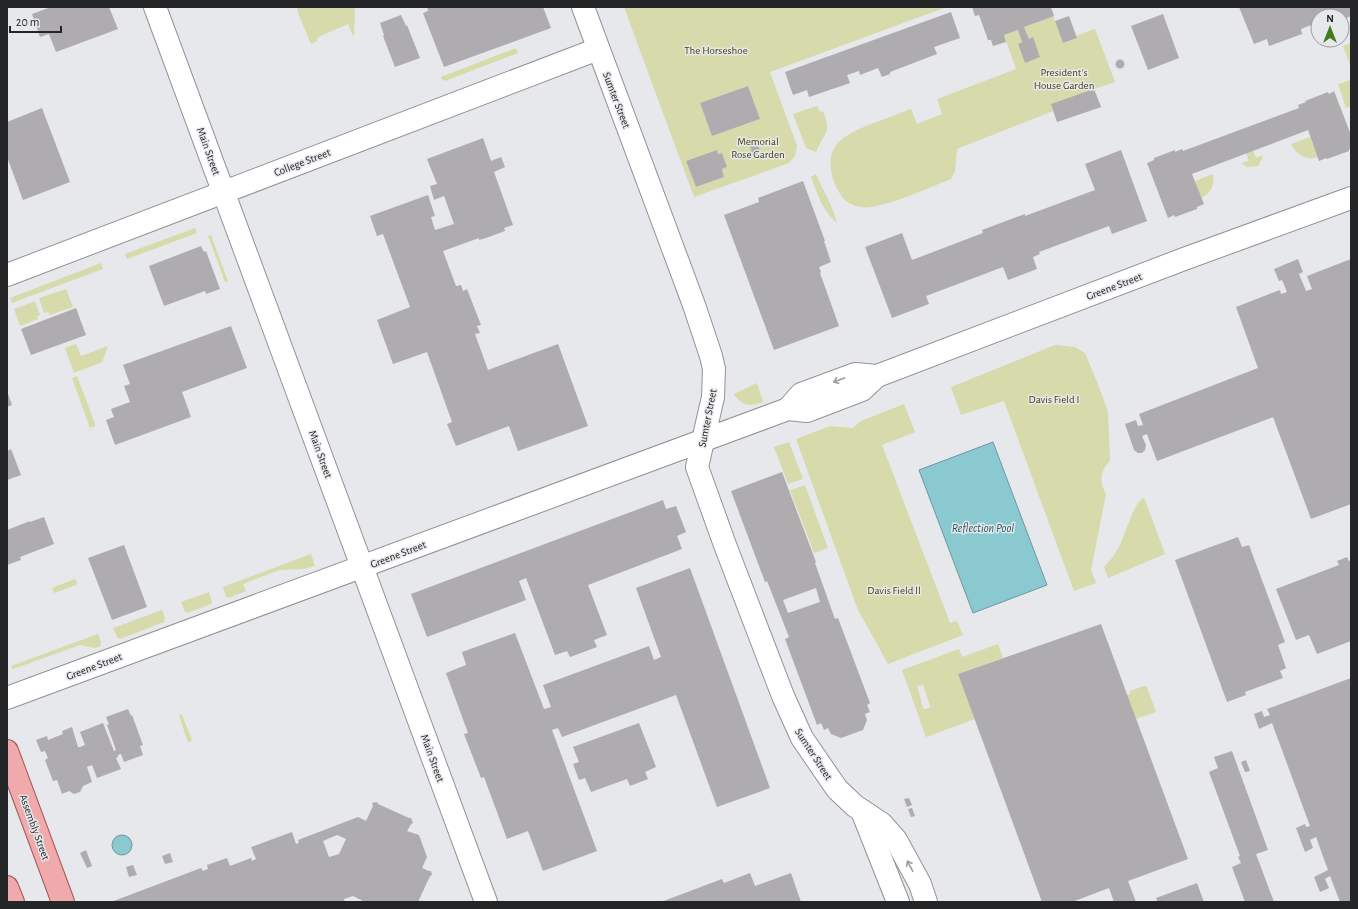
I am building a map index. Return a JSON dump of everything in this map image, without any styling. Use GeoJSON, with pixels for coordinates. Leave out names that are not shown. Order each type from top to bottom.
{"type":"FeatureCollection","features":[{"type":"Feature","properties":{"kind":"main road","name":"Assembly Street"},"geometry":{"type":"LineString","coordinates":[[7,751],[63,902]]}},
{"type":"Feature","properties":{"kind":"main road"},"geometry":{"type":"LineString","coordinates":[[7,887],[12,902]]}},
{"type":"Feature","properties":{"kind":"street","name":"Main Street"},"geometry":{"type":"LineString","coordinates":[[156,7],[486,902]]}},
{"type":"Feature","properties":{"kind":"street","name":"Sumter Street"},"geometry":{"type":"LineString","coordinates":[[583,7],[712,356],[714,369],[713,397],[697,467],[730,558],[792,717],[802,738],[837,789],[850,802],[882,824],[896,840],[920,884],[926,902]]}},
{"type":"Feature","properties":{"kind":"street","name":"College Street"},"geometry":{"type":"LineString","coordinates":[[7,275],[598,49]]}},
{"type":"Feature","properties":{"kind":"street","name":"Greene Street"},"geometry":{"type":"LineString","coordinates":[[7,698],[363,568],[511,511],[788,409],[807,411],[856,393],[862,390],[877,376],[1184,259],[1351,198]]}},
{"type":"Feature","properties":{"kind":"street","name":"Sumter Street"},"geometry":{"type":"LineString","coordinates":[[862,811],[898,902]]}},
{"type":"Feature","properties":{"kind":"green space"},"geometry":{"type":"Polygon","coordinates":[[[297,7],[355,7],[354,35],[353,36],[348,24],[318,37],[317,41],[311,44],[297,7]]]}},
{"type":"Feature","properties":{"kind":"green space","name":"The Horseshoe"},"geometry":{"type":"Polygon","coordinates":[[[624,7],[947,7],[770,72],[797,146],[795,156],[789,163],[694,197],[624,7]],[[748,86],[700,103],[712,136],[760,119],[748,86]],[[717,151],[686,161],[696,187],[724,177],[722,169],[727,167],[722,153],[718,154],[717,151]]]}},
{"type":"Feature","properties":{"kind":"green space","name":"President's House Garden"},"geometry":{"type":"Polygon","coordinates":[[[1053,16],[1063,43],[1077,38],[1076,36],[1095,29],[1115,82],[1094,89],[1101,107],[1057,122],[1053,111],[957,149],[955,171],[951,179],[906,197],[869,207],[856,206],[844,199],[838,191],[831,170],[833,151],[843,138],[861,128],[911,109],[917,124],[942,114],[937,99],[1016,69],[1004,35],[1018,30],[1022,42],[1018,44],[1025,63],[1040,57],[1033,38],[1029,39],[1024,27],[1053,16]]]}},
{"type":"Feature","properties":{"kind":"green space"},"geometry":{"type":"Polygon","coordinates":[[[1350,43],[1351,67],[1344,48],[1350,48],[1350,43]]]}},
{"type":"Feature","properties":{"kind":"green space"},"geometry":{"type":"Polygon","coordinates":[[[516,48],[518,53],[445,81],[441,77],[516,48]]]}},
{"type":"Feature","properties":{"kind":"green space"},"geometry":{"type":"Polygon","coordinates":[[[1351,80],[1351,106],[1346,108],[1338,84],[1351,80]]]}},
{"type":"Feature","properties":{"kind":"green space"},"geometry":{"type":"Polygon","coordinates":[[[817,106],[820,112],[823,111],[827,129],[816,152],[806,148],[793,114],[817,106]]]}},
{"type":"Feature","properties":{"kind":"green space"},"geometry":{"type":"Polygon","coordinates":[[[1310,137],[1318,157],[1306,158],[1299,154],[1291,144],[1310,137]]]}},
{"type":"Feature","properties":{"kind":"green space"},"geometry":{"type":"Polygon","coordinates":[[[1253,151],[1256,158],[1263,155],[1262,159],[1258,166],[1247,167],[1241,163],[1249,161],[1246,153],[1253,151]]]}},
{"type":"Feature","properties":{"kind":"green space"},"geometry":{"type":"Polygon","coordinates":[[[816,174],[837,223],[828,213],[818,196],[811,177],[816,174]]]}},
{"type":"Feature","properties":{"kind":"green space"},"geometry":{"type":"Polygon","coordinates":[[[1213,174],[1212,188],[1201,198],[1195,181],[1213,174]]]}},
{"type":"Feature","properties":{"kind":"green space"},"geometry":{"type":"Polygon","coordinates":[[[195,228],[197,233],[127,259],[125,254],[195,228]]]}},
{"type":"Feature","properties":{"kind":"green space"},"geometry":{"type":"Polygon","coordinates":[[[211,235],[228,281],[225,282],[208,236],[211,235]]]}},
{"type":"Feature","properties":{"kind":"green space"},"geometry":{"type":"Polygon","coordinates":[[[101,263],[103,269],[12,303],[10,298],[101,263]]]}},
{"type":"Feature","properties":{"kind":"green space"},"geometry":{"type":"Polygon","coordinates":[[[66,289],[73,307],[50,315],[48,312],[44,313],[39,298],[66,289]]]}},
{"type":"Feature","properties":{"kind":"green space"},"geometry":{"type":"Polygon","coordinates":[[[35,301],[40,315],[37,316],[38,319],[20,326],[14,309],[35,301]]]}},
{"type":"Feature","properties":{"kind":"green space"},"geometry":{"type":"Polygon","coordinates":[[[76,344],[81,356],[108,346],[102,362],[74,373],[65,348],[76,344]]]}},
{"type":"Feature","properties":{"kind":"green space","name":"Davis Field I"},"geometry":{"type":"Polygon","coordinates":[[[1055,345],[1075,347],[1085,353],[1108,411],[1110,461],[1102,473],[1102,485],[1106,494],[1091,570],[1096,583],[1074,591],[1004,401],[961,415],[951,387],[1055,345]]]}},
{"type":"Feature","properties":{"kind":"green space"},"geometry":{"type":"Polygon","coordinates":[[[77,376],[95,424],[95,426],[90,428],[72,378],[77,376]]]}},
{"type":"Feature","properties":{"kind":"green space"},"geometry":{"type":"Polygon","coordinates":[[[757,383],[763,402],[750,405],[740,401],[734,394],[757,383]]]}},
{"type":"Feature","properties":{"kind":"green space","name":"Davis Field ll"},"geometry":{"type":"Polygon","coordinates":[[[904,404],[915,432],[882,445],[950,623],[957,621],[963,635],[888,664],[858,610],[796,439],[830,426],[853,428],[861,421],[904,404]]]}},
{"type":"Feature","properties":{"kind":"green space"},"geometry":{"type":"Polygon","coordinates":[[[789,442],[803,479],[788,484],[774,447],[789,442]]]}},
{"type":"Feature","properties":{"kind":"green space"},"geometry":{"type":"Polygon","coordinates":[[[805,485],[828,548],[814,553],[790,490],[805,485]]]}},
{"type":"Feature","properties":{"kind":"green space"},"geometry":{"type":"Polygon","coordinates":[[[1143,498],[1165,554],[1108,578],[1104,567],[1119,546],[1135,508],[1143,498]]]}},
{"type":"Feature","properties":{"kind":"green space"},"geometry":{"type":"Polygon","coordinates":[[[311,554],[315,566],[304,569],[279,570],[243,584],[246,591],[229,598],[226,597],[223,587],[311,554]]]}},
{"type":"Feature","properties":{"kind":"green space"},"geometry":{"type":"Polygon","coordinates":[[[75,579],[77,583],[76,585],[54,593],[52,588],[75,579]]]}},
{"type":"Feature","properties":{"kind":"green space"},"geometry":{"type":"Polygon","coordinates":[[[209,592],[212,602],[211,604],[187,613],[185,612],[181,602],[209,592]]]}},
{"type":"Feature","properties":{"kind":"green space"},"geometry":{"type":"Polygon","coordinates":[[[162,610],[165,618],[164,622],[120,639],[117,637],[113,628],[162,610]]]}},
{"type":"Feature","properties":{"kind":"green space"},"geometry":{"type":"Polygon","coordinates":[[[98,634],[101,642],[100,647],[94,648],[80,645],[13,669],[11,666],[98,634]]]}},
{"type":"Feature","properties":{"kind":"green space"},"geometry":{"type":"Polygon","coordinates":[[[998,644],[1003,658],[958,674],[975,719],[926,737],[902,670],[959,649],[962,657],[998,644]],[[923,685],[918,686],[923,708],[929,708],[930,706],[923,685]]]}},
{"type":"Feature","properties":{"kind":"green space"},"geometry":{"type":"Polygon","coordinates":[[[1144,686],[1147,687],[1156,712],[1136,719],[1127,695],[1130,694],[1130,691],[1144,686]]]}},
{"type":"Feature","properties":{"kind":"green space"},"geometry":{"type":"Polygon","coordinates":[[[181,714],[192,740],[190,742],[188,742],[179,716],[181,714]]]}},
{"type":"Feature","properties":{"kind":"water","name":"Reflection Pool"},"geometry":{"type":"Polygon","coordinates":[[[993,442],[1047,585],[973,613],[919,470],[993,442]]]}},
{"type":"Feature","properties":{"kind":"water"},"geometry":{"type":"Polygon","coordinates":[[[122,835],[129,838],[132,845],[129,852],[122,855],[115,852],[112,845],[115,838],[122,835]]]}},
{"type":"Feature","properties":{"kind":"building"},"geometry":{"type":"Polygon","coordinates":[[[51,7],[109,7],[118,29],[56,52],[49,34],[40,37],[32,14],[51,7]]]}},
{"type":"Feature","properties":{"kind":"building"},"geometry":{"type":"Polygon","coordinates":[[[427,7],[543,7],[551,28],[444,67],[423,13],[428,11],[427,7]]]}},
{"type":"Feature","properties":{"kind":"building"},"geometry":{"type":"Polygon","coordinates":[[[972,7],[1051,7],[1054,16],[1024,27],[1029,39],[1033,37],[1040,57],[1025,63],[1018,44],[1022,42],[1018,30],[1004,35],[1006,42],[993,46],[991,40],[988,40],[979,15],[975,16],[972,7]]]}},
{"type":"Feature","properties":{"kind":"building"},"geometry":{"type":"Polygon","coordinates":[[[1239,7],[1351,7],[1350,16],[1350,8],[1310,8],[1310,25],[1301,29],[1302,34],[1269,46],[1267,39],[1254,44],[1239,7]]]}},
{"type":"Feature","properties":{"kind":"building"},"geometry":{"type":"Polygon","coordinates":[[[951,12],[960,38],[934,47],[937,54],[890,72],[890,74],[882,77],[878,68],[860,75],[859,71],[847,75],[850,83],[809,97],[807,90],[793,95],[785,72],[951,12]]]}},
{"type":"Feature","properties":{"kind":"building"},"geometry":{"type":"Polygon","coordinates":[[[1163,14],[1179,58],[1148,70],[1131,26],[1163,14]]]}},
{"type":"Feature","properties":{"kind":"building"},"geometry":{"type":"Polygon","coordinates":[[[401,15],[406,26],[407,25],[420,58],[395,67],[383,36],[380,23],[401,15]]]}},
{"type":"Feature","properties":{"kind":"building"},"geometry":{"type":"Polygon","coordinates":[[[1069,16],[1077,38],[1063,43],[1055,21],[1069,16]]]}},
{"type":"Feature","properties":{"kind":"building"},"geometry":{"type":"Polygon","coordinates":[[[1120,59],[1125,64],[1120,69],[1115,64],[1120,59]]]}},
{"type":"Feature","properties":{"kind":"building"},"geometry":{"type":"Polygon","coordinates":[[[748,86],[760,119],[712,136],[700,103],[748,86]]]}},
{"type":"Feature","properties":{"kind":"building"},"geometry":{"type":"Polygon","coordinates":[[[1094,89],[1101,107],[1057,122],[1051,104],[1094,89]]]}},
{"type":"Feature","properties":{"kind":"building"},"geometry":{"type":"Polygon","coordinates":[[[1334,91],[1351,135],[1351,148],[1349,151],[1319,161],[1308,130],[1192,174],[1204,204],[1197,207],[1197,209],[1168,218],[1147,163],[1154,160],[1154,158],[1175,150],[1175,152],[1182,149],[1183,151],[1299,108],[1298,105],[1306,102],[1305,101],[1328,92],[1329,94],[1334,91]]]}},
{"type":"Feature","properties":{"kind":"building"},"geometry":{"type":"Polygon","coordinates":[[[42,108],[70,182],[23,200],[7,157],[7,122],[42,108]]]}},
{"type":"Feature","properties":{"kind":"building"},"geometry":{"type":"Polygon","coordinates":[[[483,138],[491,161],[501,157],[505,167],[494,172],[513,225],[504,228],[505,231],[479,240],[479,238],[443,251],[456,286],[461,285],[463,291],[467,289],[481,325],[477,326],[480,333],[475,334],[488,370],[558,344],[588,426],[518,451],[509,426],[456,446],[447,424],[452,422],[427,352],[393,364],[377,320],[410,307],[383,234],[377,236],[370,216],[428,195],[435,216],[431,217],[435,230],[454,224],[444,196],[434,200],[430,186],[437,184],[427,159],[483,138]]]}},
{"type":"Feature","properties":{"kind":"building"},"geometry":{"type":"Polygon","coordinates":[[[757,143],[761,154],[753,156],[750,146],[757,143]]]}},
{"type":"Feature","properties":{"kind":"building"},"geometry":{"type":"Polygon","coordinates":[[[717,150],[718,154],[722,153],[727,167],[722,169],[724,177],[696,187],[686,161],[717,150]]]}},
{"type":"Feature","properties":{"kind":"building"},"geometry":{"type":"Polygon","coordinates":[[[1121,150],[1147,221],[1112,234],[1109,226],[1039,252],[1040,254],[1033,257],[1037,269],[1008,280],[1003,267],[926,296],[929,304],[892,318],[865,247],[902,233],[912,260],[983,233],[982,230],[1095,190],[1085,164],[1121,150]]]}},
{"type":"Feature","properties":{"kind":"building"},"geometry":{"type":"Polygon","coordinates":[[[803,181],[831,262],[819,267],[839,326],[774,350],[724,215],[759,202],[758,198],[803,181]]]}},
{"type":"Feature","properties":{"kind":"building"},"geometry":{"type":"Polygon","coordinates":[[[201,246],[204,252],[206,251],[220,289],[206,294],[205,291],[164,306],[149,266],[201,246]]]}},
{"type":"Feature","properties":{"kind":"building"},"geometry":{"type":"Polygon","coordinates":[[[1298,259],[1303,272],[1299,274],[1306,291],[1312,289],[1307,276],[1351,259],[1351,504],[1311,519],[1273,417],[1157,461],[1147,434],[1142,436],[1146,445],[1145,450],[1142,453],[1138,453],[1134,450],[1125,424],[1136,420],[1138,426],[1143,425],[1139,414],[1258,368],[1236,307],[1280,290],[1281,294],[1287,292],[1282,280],[1279,281],[1274,269],[1298,259]]]}},
{"type":"Feature","properties":{"kind":"building"},"geometry":{"type":"Polygon","coordinates":[[[76,308],[86,335],[31,355],[21,329],[76,308]]]}},
{"type":"Feature","properties":{"kind":"building"},"geometry":{"type":"Polygon","coordinates":[[[231,326],[247,368],[182,392],[191,417],[115,445],[106,420],[114,417],[111,409],[130,402],[124,386],[130,384],[123,365],[231,326]]]}},
{"type":"Feature","properties":{"kind":"building"},"geometry":{"type":"Polygon","coordinates":[[[7,391],[12,405],[7,407],[7,391]]]}},
{"type":"Feature","properties":{"kind":"building"},"geometry":{"type":"Polygon","coordinates":[[[11,449],[21,475],[7,480],[7,451],[11,449]]]}},
{"type":"Feature","properties":{"kind":"building"},"geometry":{"type":"Polygon","coordinates":[[[782,472],[816,562],[815,563],[835,619],[838,618],[870,703],[867,705],[870,712],[865,714],[867,720],[863,730],[841,738],[831,734],[828,728],[824,730],[821,723],[817,725],[785,639],[789,637],[767,581],[765,582],[731,491],[782,472]],[[816,588],[783,600],[788,613],[820,602],[816,588]]]}},
{"type":"Feature","properties":{"kind":"building"},"geometry":{"type":"Polygon","coordinates":[[[663,500],[666,509],[676,506],[686,532],[677,536],[682,549],[588,585],[607,635],[594,640],[597,647],[570,657],[567,651],[555,655],[526,578],[519,581],[526,600],[427,637],[411,594],[663,500]]]}},
{"type":"Feature","properties":{"kind":"building"},"geometry":{"type":"Polygon","coordinates":[[[44,517],[54,544],[20,557],[21,560],[7,565],[7,530],[44,517]]]}},
{"type":"Feature","properties":{"kind":"building"},"geometry":{"type":"Polygon","coordinates":[[[1238,537],[1242,547],[1249,545],[1285,642],[1278,645],[1286,668],[1280,671],[1283,678],[1245,692],[1246,695],[1227,702],[1175,560],[1238,537]]]}},
{"type":"Feature","properties":{"kind":"building"},"geometry":{"type":"Polygon","coordinates":[[[124,545],[147,607],[112,620],[88,558],[124,545]]]}},
{"type":"Feature","properties":{"kind":"building"},"geometry":{"type":"Polygon","coordinates":[[[1347,557],[1349,561],[1351,560],[1351,641],[1317,654],[1309,635],[1296,640],[1276,589],[1339,565],[1337,561],[1347,557]]]}},
{"type":"Feature","properties":{"kind":"building"},"geometry":{"type":"Polygon","coordinates":[[[690,568],[770,788],[717,807],[676,695],[562,737],[558,728],[552,730],[597,851],[543,871],[528,831],[507,839],[484,777],[481,778],[464,734],[468,733],[446,673],[466,665],[462,652],[515,633],[544,709],[551,707],[543,685],[649,646],[654,660],[661,657],[636,588],[690,568]]]}},
{"type":"Feature","properties":{"kind":"building"},"geometry":{"type":"Polygon","coordinates":[[[1101,624],[1188,859],[1128,881],[1136,902],[1114,902],[1109,888],[1072,902],[1042,902],[958,674],[1101,624]]]}},
{"type":"Feature","properties":{"kind":"building"},"geometry":{"type":"Polygon","coordinates":[[[1351,678],[1351,902],[1340,902],[1330,876],[1325,879],[1329,888],[1320,892],[1314,877],[1328,870],[1316,837],[1310,840],[1313,848],[1305,852],[1296,828],[1305,824],[1306,827],[1310,826],[1272,723],[1259,729],[1254,714],[1262,711],[1264,717],[1270,715],[1267,709],[1351,678]]]}},
{"type":"Feature","properties":{"kind":"building"},"geometry":{"type":"Polygon","coordinates":[[[128,709],[131,716],[132,715],[143,745],[140,746],[143,755],[124,762],[121,754],[118,755],[116,758],[121,769],[97,778],[92,765],[87,767],[92,782],[83,786],[80,792],[74,794],[69,791],[62,794],[57,780],[53,781],[45,760],[48,758],[45,751],[41,752],[36,740],[47,736],[48,740],[63,734],[62,731],[72,727],[78,747],[80,747],[85,745],[80,732],[103,723],[114,751],[116,750],[107,725],[109,724],[106,717],[128,709]]]}},
{"type":"Feature","properties":{"kind":"building"},"geometry":{"type":"Polygon","coordinates":[[[639,723],[656,767],[645,772],[648,779],[630,786],[627,779],[591,792],[585,778],[579,780],[573,764],[579,762],[573,747],[639,723]]]}},
{"type":"Feature","properties":{"kind":"building"},"geometry":{"type":"Polygon","coordinates":[[[1232,751],[1268,850],[1256,854],[1274,902],[1245,902],[1232,867],[1241,863],[1238,857],[1240,856],[1209,772],[1218,768],[1214,757],[1232,751]]]}},
{"type":"Feature","properties":{"kind":"building"},"geometry":{"type":"Polygon","coordinates":[[[1246,760],[1250,771],[1245,772],[1241,762],[1246,760]]]}},
{"type":"Feature","properties":{"kind":"building"},"geometry":{"type":"Polygon","coordinates":[[[909,798],[912,805],[907,807],[904,799],[909,798]]]}},
{"type":"Feature","properties":{"kind":"building"},"geometry":{"type":"Polygon","coordinates":[[[377,802],[378,804],[411,818],[413,823],[407,831],[419,835],[427,857],[422,868],[431,871],[432,875],[430,876],[418,902],[365,902],[353,896],[344,899],[345,902],[111,902],[201,868],[203,871],[208,869],[207,865],[227,858],[230,866],[251,858],[252,861],[256,859],[251,847],[292,832],[296,844],[299,843],[298,840],[358,817],[366,821],[373,806],[372,803],[377,802]],[[337,835],[323,841],[329,857],[339,854],[346,839],[337,835]]]}},
{"type":"Feature","properties":{"kind":"building"},"geometry":{"type":"Polygon","coordinates":[[[912,808],[915,816],[911,817],[908,809],[912,808]]]}},
{"type":"Feature","properties":{"kind":"building"},"geometry":{"type":"Polygon","coordinates":[[[86,850],[92,866],[87,868],[80,853],[86,850]]]}},
{"type":"Feature","properties":{"kind":"building"},"geometry":{"type":"Polygon","coordinates":[[[170,853],[173,862],[165,864],[162,856],[170,853]]]}},
{"type":"Feature","properties":{"kind":"building"},"geometry":{"type":"Polygon","coordinates":[[[133,865],[137,875],[129,877],[126,867],[133,865]]]}},
{"type":"Feature","properties":{"kind":"building"},"geometry":{"type":"Polygon","coordinates":[[[750,873],[755,886],[791,873],[801,902],[661,902],[722,879],[724,883],[750,873]]]}},
{"type":"Feature","properties":{"kind":"building"},"geometry":{"type":"Polygon","coordinates":[[[1197,883],[1204,902],[1154,902],[1157,901],[1156,898],[1197,883]]]}},
{"type":"Feature","properties":{"kind":"park label","name":"Memorial Rose Garden"},"geometry":{"type":"Point","coordinates":[758,147]}}]}
